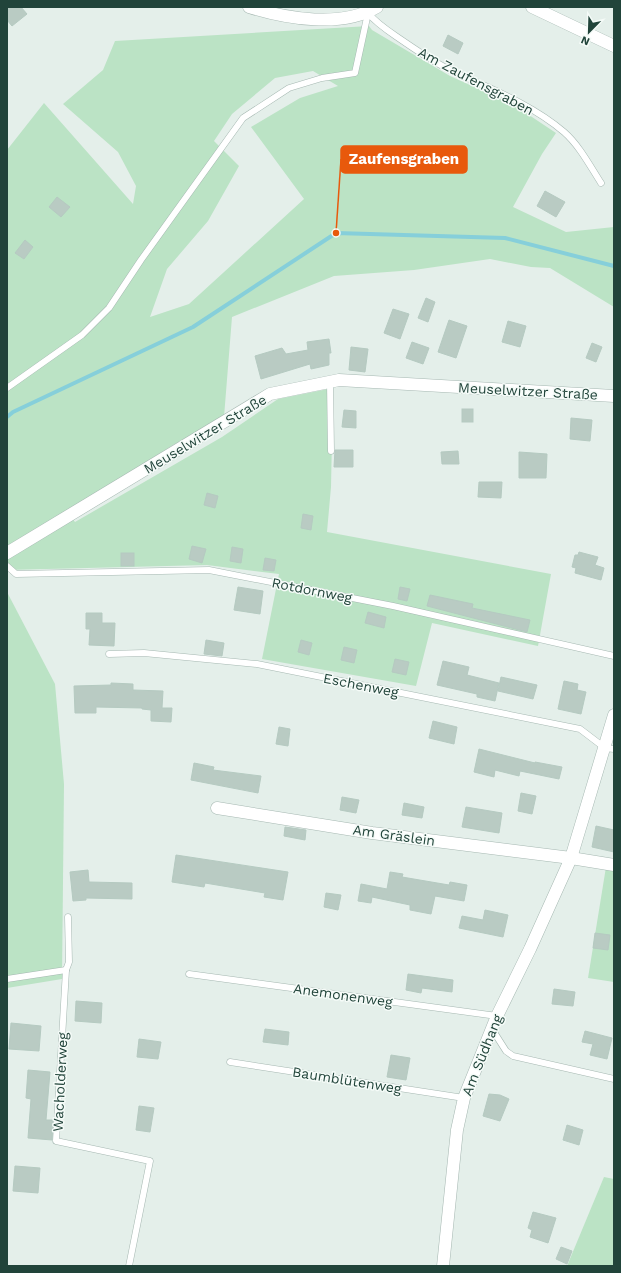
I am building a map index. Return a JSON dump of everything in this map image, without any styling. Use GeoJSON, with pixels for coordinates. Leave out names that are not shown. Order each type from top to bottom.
{"type":"FeatureCollection","features":[{"type":"Feature","properties":{"kind":"street"},"geometry":{"type":"LineString","coordinates":[[249,7],[269,13],[324,21],[373,10]]}},
{"type":"Feature","properties":{"kind":"street"},"geometry":{"type":"LineString","coordinates":[[532,7],[614,46]]}},
{"type":"Feature","properties":{"kind":"street","name":"Meuselwitzer Straße"},"geometry":{"type":"LineString","coordinates":[[7,553],[270,394],[339,380],[614,396]]}},
{"type":"Feature","properties":{"kind":"street","name":"Am Südhang"},"geometry":{"type":"LineString","coordinates":[[443,1266],[457,1130],[464,1098],[497,1016],[530,949],[571,858],[610,748],[614,715]]}},
{"type":"Feature","properties":{"kind":"street","name":"Am Gräslein"},"geometry":{"type":"LineString","coordinates":[[217,808],[372,833],[571,858]]}},
{"type":"Feature","properties":{"kind":"street"},"geometry":{"type":"LineString","coordinates":[[571,858],[614,865]]}},
{"type":"Feature","properties":{"kind":"lane"},"geometry":{"type":"LineString","coordinates":[[7,388],[82,335],[109,308],[141,260],[244,118],[290,88],[322,78],[355,73],[373,10]]}},
{"type":"Feature","properties":{"kind":"lane","name":"Am Zaufensgraben"},"geometry":{"type":"LineString","coordinates":[[373,10],[377,23],[420,52],[451,70],[494,89],[528,107],[565,132],[585,157],[601,183]]}},
{"type":"Feature","properties":{"kind":"lane"},"geometry":{"type":"LineString","coordinates":[[330,382],[331,451]]}},
{"type":"Feature","properties":{"kind":"lane","name":"Rotdornweg"},"geometry":{"type":"LineString","coordinates":[[7,566],[16,574],[209,570],[393,606],[614,656]]}},
{"type":"Feature","properties":{"kind":"lane","name":"Eschenweg"},"geometry":{"type":"LineString","coordinates":[[109,654],[144,653],[257,664],[580,730],[610,748]]}},
{"type":"Feature","properties":{"kind":"lane","name":"Wacholderweg"},"geometry":{"type":"LineString","coordinates":[[68,917],[69,962],[66,970],[56,1141],[150,1161],[129,1266]]}},
{"type":"Feature","properties":{"kind":"lane"},"geometry":{"type":"LineString","coordinates":[[7,979],[66,970]]}},
{"type":"Feature","properties":{"kind":"lane","name":"Anemonenweg"},"geometry":{"type":"LineString","coordinates":[[189,974],[497,1016]]}},
{"type":"Feature","properties":{"kind":"lane"},"geometry":{"type":"LineString","coordinates":[[492,1029],[506,1051],[513,1056],[614,1079]]}},
{"type":"Feature","properties":{"kind":"lane","name":"Baumblütenweg"},"geometry":{"type":"LineString","coordinates":[[230,1062],[464,1098]]}},
{"type":"Feature","properties":{"kind":"green space"},"geometry":{"type":"Polygon","coordinates":[[[369,26],[372,30],[450,76],[514,105],[556,133],[542,154],[513,207],[566,232],[614,227],[614,307],[550,268],[531,267],[490,259],[414,270],[334,276],[232,317],[224,417],[173,445],[67,512],[75,522],[222,437],[278,399],[333,388],[331,487],[327,532],[551,574],[538,646],[432,623],[416,686],[262,659],[279,574],[207,565],[7,570],[7,150],[44,103],[133,204],[136,186],[118,152],[63,104],[103,70],[115,41],[369,26]],[[313,71],[275,78],[232,114],[214,141],[239,166],[208,221],[167,269],[150,317],[189,304],[304,199],[251,127],[300,98],[338,86],[313,71]]]}},
{"type":"Feature","properties":{"kind":"green space"},"geometry":{"type":"Polygon","coordinates":[[[7,592],[55,684],[64,784],[62,979],[7,988],[7,592]]]}},
{"type":"Feature","properties":{"kind":"green space"},"geometry":{"type":"Polygon","coordinates":[[[606,867],[614,868],[614,982],[588,978],[606,867]]]}},
{"type":"Feature","properties":{"kind":"green space"},"geometry":{"type":"Polygon","coordinates":[[[604,1177],[614,1179],[614,1266],[567,1266],[604,1177]]]}},
{"type":"Feature","properties":{"kind":"building"},"geometry":{"type":"Polygon","coordinates":[[[7,7],[21,7],[27,14],[12,26],[7,20],[7,7]]]}},
{"type":"Feature","properties":{"kind":"building"},"geometry":{"type":"Polygon","coordinates":[[[448,35],[463,43],[458,54],[443,46],[448,35]]]}},
{"type":"Feature","properties":{"kind":"building"},"geometry":{"type":"Polygon","coordinates":[[[545,191],[565,202],[556,217],[537,206],[545,191]]]}},
{"type":"Feature","properties":{"kind":"building"},"geometry":{"type":"Polygon","coordinates":[[[57,197],[70,207],[61,217],[49,207],[57,197]]]}},
{"type":"Feature","properties":{"kind":"building"},"geometry":{"type":"Polygon","coordinates":[[[25,240],[33,247],[24,259],[15,253],[25,240]]]}},
{"type":"Feature","properties":{"kind":"building"},"geometry":{"type":"Polygon","coordinates":[[[426,298],[435,302],[428,322],[418,318],[426,298]]]}},
{"type":"Feature","properties":{"kind":"building"},"geometry":{"type":"Polygon","coordinates":[[[393,309],[409,314],[400,339],[384,333],[393,309]]]}},
{"type":"Feature","properties":{"kind":"building"},"geometry":{"type":"Polygon","coordinates":[[[449,320],[467,326],[456,358],[438,352],[449,320]]]}},
{"type":"Feature","properties":{"kind":"building"},"geometry":{"type":"Polygon","coordinates":[[[508,321],[526,326],[520,347],[502,342],[508,321]]]}},
{"type":"Feature","properties":{"kind":"building"},"geometry":{"type":"Polygon","coordinates":[[[329,339],[331,353],[329,353],[329,365],[311,369],[310,364],[261,379],[255,356],[282,348],[286,354],[308,350],[307,342],[329,339]]]}},
{"type":"Feature","properties":{"kind":"building"},"geometry":{"type":"Polygon","coordinates":[[[412,342],[429,348],[423,364],[406,358],[412,342]]]}},
{"type":"Feature","properties":{"kind":"building"},"geometry":{"type":"Polygon","coordinates":[[[592,343],[602,347],[596,362],[586,358],[592,343]]]}},
{"type":"Feature","properties":{"kind":"building"},"geometry":{"type":"Polygon","coordinates":[[[351,347],[368,349],[365,372],[349,370],[351,347]]]}},
{"type":"Feature","properties":{"kind":"building"},"geometry":{"type":"Polygon","coordinates":[[[462,409],[473,409],[473,422],[462,422],[462,409]]]}},
{"type":"Feature","properties":{"kind":"building"},"geometry":{"type":"Polygon","coordinates":[[[344,410],[356,411],[356,428],[342,427],[344,410]]]}},
{"type":"Feature","properties":{"kind":"building"},"geometry":{"type":"Polygon","coordinates":[[[571,418],[592,420],[590,441],[570,439],[571,418]]]}},
{"type":"Feature","properties":{"kind":"building"},"geometry":{"type":"Polygon","coordinates":[[[335,450],[353,450],[353,467],[334,467],[335,450]]]}},
{"type":"Feature","properties":{"kind":"building"},"geometry":{"type":"Polygon","coordinates":[[[458,451],[459,464],[442,464],[441,452],[458,451]]]}},
{"type":"Feature","properties":{"kind":"building"},"geometry":{"type":"Polygon","coordinates":[[[519,452],[547,454],[546,478],[519,478],[519,452]]]}},
{"type":"Feature","properties":{"kind":"building"},"geometry":{"type":"Polygon","coordinates":[[[479,482],[502,482],[501,498],[478,497],[479,482]]]}},
{"type":"Feature","properties":{"kind":"building"},"geometry":{"type":"Polygon","coordinates":[[[207,493],[218,496],[215,508],[204,505],[207,493]]]}},
{"type":"Feature","properties":{"kind":"building"},"geometry":{"type":"Polygon","coordinates":[[[303,514],[313,516],[311,530],[301,528],[303,514]]]}},
{"type":"Feature","properties":{"kind":"building"},"geometry":{"type":"Polygon","coordinates":[[[192,546],[206,549],[202,563],[189,559],[192,546]]]}},
{"type":"Feature","properties":{"kind":"building"},"geometry":{"type":"Polygon","coordinates":[[[232,547],[243,549],[241,563],[230,561],[232,547]]]}},
{"type":"Feature","properties":{"kind":"building"},"geometry":{"type":"Polygon","coordinates":[[[579,552],[598,557],[595,565],[604,568],[601,580],[575,573],[576,568],[572,567],[575,555],[578,555],[579,552]]]}},
{"type":"Feature","properties":{"kind":"building"},"geometry":{"type":"Polygon","coordinates":[[[121,553],[134,553],[134,566],[121,566],[121,553]]]}},
{"type":"Feature","properties":{"kind":"building"},"geometry":{"type":"Polygon","coordinates":[[[265,558],[276,560],[274,571],[263,570],[265,558]]]}},
{"type":"Feature","properties":{"kind":"building"},"geometry":{"type":"Polygon","coordinates":[[[238,587],[263,591],[260,614],[234,610],[238,587]]]}},
{"type":"Feature","properties":{"kind":"building"},"geometry":{"type":"Polygon","coordinates":[[[400,587],[410,589],[407,601],[398,599],[400,587]]]}},
{"type":"Feature","properties":{"kind":"building"},"geometry":{"type":"Polygon","coordinates":[[[430,595],[473,604],[472,608],[530,620],[527,632],[427,606],[430,595]]]}},
{"type":"Feature","properties":{"kind":"building"},"geometry":{"type":"Polygon","coordinates":[[[368,612],[386,617],[384,628],[365,623],[368,612]]]}},
{"type":"Feature","properties":{"kind":"building"},"geometry":{"type":"Polygon","coordinates":[[[86,613],[102,613],[102,623],[115,623],[114,646],[89,645],[90,629],[86,629],[86,613]]]}},
{"type":"Feature","properties":{"kind":"building"},"geometry":{"type":"Polygon","coordinates":[[[206,640],[224,643],[222,656],[204,654],[206,640]]]}},
{"type":"Feature","properties":{"kind":"building"},"geometry":{"type":"Polygon","coordinates":[[[301,640],[312,643],[309,655],[298,652],[301,640]]]}},
{"type":"Feature","properties":{"kind":"building"},"geometry":{"type":"Polygon","coordinates":[[[344,647],[357,650],[354,663],[341,660],[344,647]]]}},
{"type":"Feature","properties":{"kind":"building"},"geometry":{"type":"Polygon","coordinates":[[[395,659],[409,662],[406,675],[392,672],[395,659]]]}},
{"type":"Feature","properties":{"kind":"building"},"geometry":{"type":"Polygon","coordinates":[[[443,661],[469,667],[467,675],[499,683],[495,701],[477,697],[477,694],[437,685],[443,661]]]}},
{"type":"Feature","properties":{"kind":"building"},"geometry":{"type":"Polygon","coordinates":[[[501,677],[537,685],[533,699],[498,691],[501,677]]]}},
{"type":"Feature","properties":{"kind":"building"},"geometry":{"type":"Polygon","coordinates":[[[564,681],[578,684],[577,690],[586,692],[581,714],[558,709],[564,681]]]}},
{"type":"Feature","properties":{"kind":"building"},"geometry":{"type":"Polygon","coordinates":[[[111,683],[133,684],[133,690],[163,691],[162,708],[172,708],[171,722],[151,721],[151,710],[142,708],[96,707],[96,713],[75,713],[74,686],[111,685],[111,683]]]}},
{"type":"Feature","properties":{"kind":"building"},"geometry":{"type":"Polygon","coordinates":[[[433,721],[457,727],[454,744],[429,738],[433,721]]]}},
{"type":"Feature","properties":{"kind":"building"},"geometry":{"type":"Polygon","coordinates":[[[279,727],[290,729],[288,746],[276,744],[279,727]]]}},
{"type":"Feature","properties":{"kind":"building"},"geometry":{"type":"Polygon","coordinates":[[[479,749],[535,763],[562,767],[559,779],[520,771],[519,776],[495,770],[494,777],[474,772],[479,749]]]}},
{"type":"Feature","properties":{"kind":"building"},"geometry":{"type":"Polygon","coordinates":[[[194,763],[214,767],[213,770],[261,776],[258,793],[191,780],[194,763]]]}},
{"type":"Feature","properties":{"kind":"building"},"geometry":{"type":"Polygon","coordinates":[[[521,793],[536,796],[532,814],[518,811],[521,793]]]}},
{"type":"Feature","properties":{"kind":"building"},"geometry":{"type":"Polygon","coordinates":[[[342,797],[359,800],[356,813],[340,810],[342,797]]]}},
{"type":"Feature","properties":{"kind":"building"},"geometry":{"type":"Polygon","coordinates":[[[404,803],[424,807],[422,818],[402,815],[404,803]]]}},
{"type":"Feature","properties":{"kind":"building"},"geometry":{"type":"Polygon","coordinates":[[[466,807],[502,813],[499,833],[462,827],[466,807]]]}},
{"type":"Feature","properties":{"kind":"building"},"geometry":{"type":"Polygon","coordinates":[[[596,826],[614,830],[614,852],[592,847],[596,826]]]}},
{"type":"Feature","properties":{"kind":"building"},"geometry":{"type":"Polygon","coordinates":[[[285,827],[306,830],[305,840],[284,836],[285,827]]]}},
{"type":"Feature","properties":{"kind":"building"},"geometry":{"type":"Polygon","coordinates":[[[176,855],[288,872],[283,900],[264,897],[265,893],[205,883],[204,887],[172,882],[176,855]]]}},
{"type":"Feature","properties":{"kind":"building"},"geometry":{"type":"Polygon","coordinates":[[[88,870],[89,882],[132,883],[132,899],[86,898],[86,900],[73,901],[70,872],[88,870]]]}},
{"type":"Feature","properties":{"kind":"building"},"geometry":{"type":"Polygon","coordinates":[[[390,872],[403,874],[402,877],[449,885],[450,882],[467,885],[464,901],[435,896],[431,914],[410,910],[410,905],[372,897],[371,903],[358,901],[361,884],[387,889],[390,872]]]}},
{"type":"Feature","properties":{"kind":"building"},"geometry":{"type":"Polygon","coordinates":[[[326,893],[341,895],[338,910],[324,907],[326,893]]]}},
{"type":"Feature","properties":{"kind":"building"},"geometry":{"type":"Polygon","coordinates":[[[485,910],[508,915],[503,937],[459,928],[462,916],[483,920],[485,910]]]}},
{"type":"Feature","properties":{"kind":"building"},"geometry":{"type":"Polygon","coordinates":[[[595,933],[610,935],[608,950],[593,948],[595,933]]]}},
{"type":"Feature","properties":{"kind":"building"},"geometry":{"type":"Polygon","coordinates":[[[408,974],[453,980],[452,992],[422,988],[421,993],[406,990],[408,974]]]}},
{"type":"Feature","properties":{"kind":"building"},"geometry":{"type":"Polygon","coordinates":[[[554,989],[575,992],[573,1006],[552,1004],[554,989]]]}},
{"type":"Feature","properties":{"kind":"building"},"geometry":{"type":"Polygon","coordinates":[[[76,1001],[102,1003],[101,1023],[75,1021],[76,1001]]]}},
{"type":"Feature","properties":{"kind":"building"},"geometry":{"type":"Polygon","coordinates":[[[11,1023],[41,1026],[39,1051],[9,1049],[11,1023]]]}},
{"type":"Feature","properties":{"kind":"building"},"geometry":{"type":"Polygon","coordinates":[[[265,1029],[289,1032],[288,1045],[263,1042],[265,1029]]]}},
{"type":"Feature","properties":{"kind":"building"},"geometry":{"type":"Polygon","coordinates":[[[585,1031],[612,1038],[607,1059],[590,1055],[593,1044],[582,1042],[585,1031]]]}},
{"type":"Feature","properties":{"kind":"building"},"geometry":{"type":"Polygon","coordinates":[[[139,1039],[161,1042],[158,1059],[137,1057],[139,1039]]]}},
{"type":"Feature","properties":{"kind":"building"},"geometry":{"type":"Polygon","coordinates":[[[391,1055],[410,1058],[406,1080],[387,1077],[391,1055]]]}},
{"type":"Feature","properties":{"kind":"building"},"geometry":{"type":"Polygon","coordinates":[[[28,1070],[50,1072],[46,1120],[53,1120],[52,1140],[28,1138],[31,1099],[26,1098],[28,1070]]]}},
{"type":"Feature","properties":{"kind":"building"},"geometry":{"type":"Polygon","coordinates":[[[489,1094],[500,1095],[509,1099],[500,1121],[483,1116],[489,1094]]]}},
{"type":"Feature","properties":{"kind":"building"},"geometry":{"type":"Polygon","coordinates":[[[139,1106],[154,1108],[150,1132],[136,1130],[139,1106]]]}},
{"type":"Feature","properties":{"kind":"building"},"geometry":{"type":"Polygon","coordinates":[[[567,1125],[583,1130],[579,1145],[563,1140],[567,1125]]]}},
{"type":"Feature","properties":{"kind":"building"},"geometry":{"type":"Polygon","coordinates":[[[15,1166],[40,1168],[38,1193],[13,1191],[15,1166]]]}},
{"type":"Feature","properties":{"kind":"building"},"geometry":{"type":"Polygon","coordinates":[[[533,1212],[556,1218],[548,1243],[530,1237],[532,1230],[528,1228],[533,1212]]]}},
{"type":"Feature","properties":{"kind":"building"},"geometry":{"type":"Polygon","coordinates":[[[561,1247],[572,1251],[567,1264],[556,1259],[561,1247]]]}},
{"type":"Feature","properties":{"kind":"waterway"},"geometry":{"type":"LineString","coordinates":[[7,417],[13,412],[193,327],[336,233],[505,238],[614,266]]}},
{"type":"Feature","properties":{"kind":"place","name":"Zaufensgraben"},"geometry":{"type":"Point","coordinates":[336,233]}}]}
